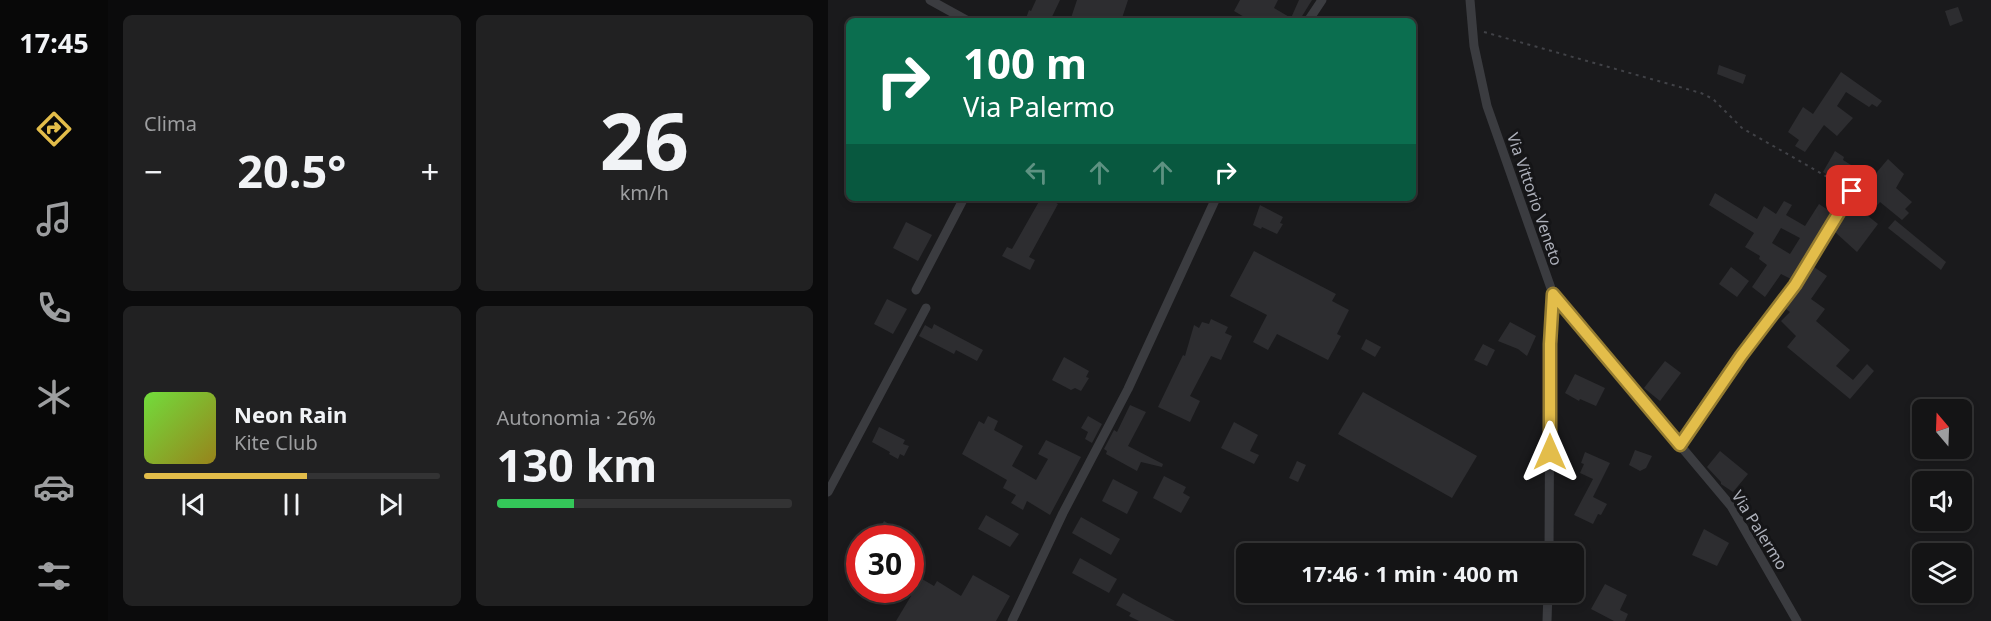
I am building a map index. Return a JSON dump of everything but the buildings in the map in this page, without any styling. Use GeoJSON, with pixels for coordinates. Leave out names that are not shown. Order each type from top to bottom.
{"type":"FeatureCollection","features":[{"type":"Feature","properties":{"kind":"street"},"geometry":{"type":"LineString","coordinates":[[930,0],[963,18]]}},
{"type":"Feature","properties":{"kind":"street"},"geometry":{"type":"LineString","coordinates":[[1310,18],[1322,0]]}},
{"type":"Feature","properties":{"kind":"street","name":"Via Vittorio Veneto"},"geometry":{"type":"LineString","coordinates":[[1470,0],[1474,46],[1487,106],[1553,294],[1550,344],[1549,543]]}},
{"type":"Feature","properties":{"kind":"street"},"geometry":{"type":"LineString","coordinates":[[1680,445],[1741,356],[1795,285],[1852,191]]}},
{"type":"Feature","properties":{"kind":"street"},"geometry":{"type":"LineString","coordinates":[[916,290],[962,201]]}},
{"type":"Feature","properties":{"kind":"street"},"geometry":{"type":"LineString","coordinates":[[1012,621],[1128,388],[1215,201]]}},
{"type":"Feature","properties":{"kind":"street","name":"Via Palermo"},"geometry":{"type":"LineString","coordinates":[[1553,294],[1731,506],[1797,621]]}},
{"type":"Feature","properties":{"kind":"street"},"geometry":{"type":"LineString","coordinates":[[828,492],[926,308]]}},
{"type":"Feature","properties":{"kind":"street"},"geometry":{"type":"LineString","coordinates":[[1547,621],[1548,603]]}},
{"type":"Feature","properties":{"kind":"path"},"geometry":{"type":"LineString","coordinates":[[1472,29],[1701,93],[1713,99],[1742,128],[1852,191]]}},
{"type":"Feature","properties":{"kind":"route"},"geometry":{"type":"LineString","coordinates":[[1550,452],[1550,344],[1553,294],[1680,445],[1741,356],[1795,285],[1852,191]]}}]}
